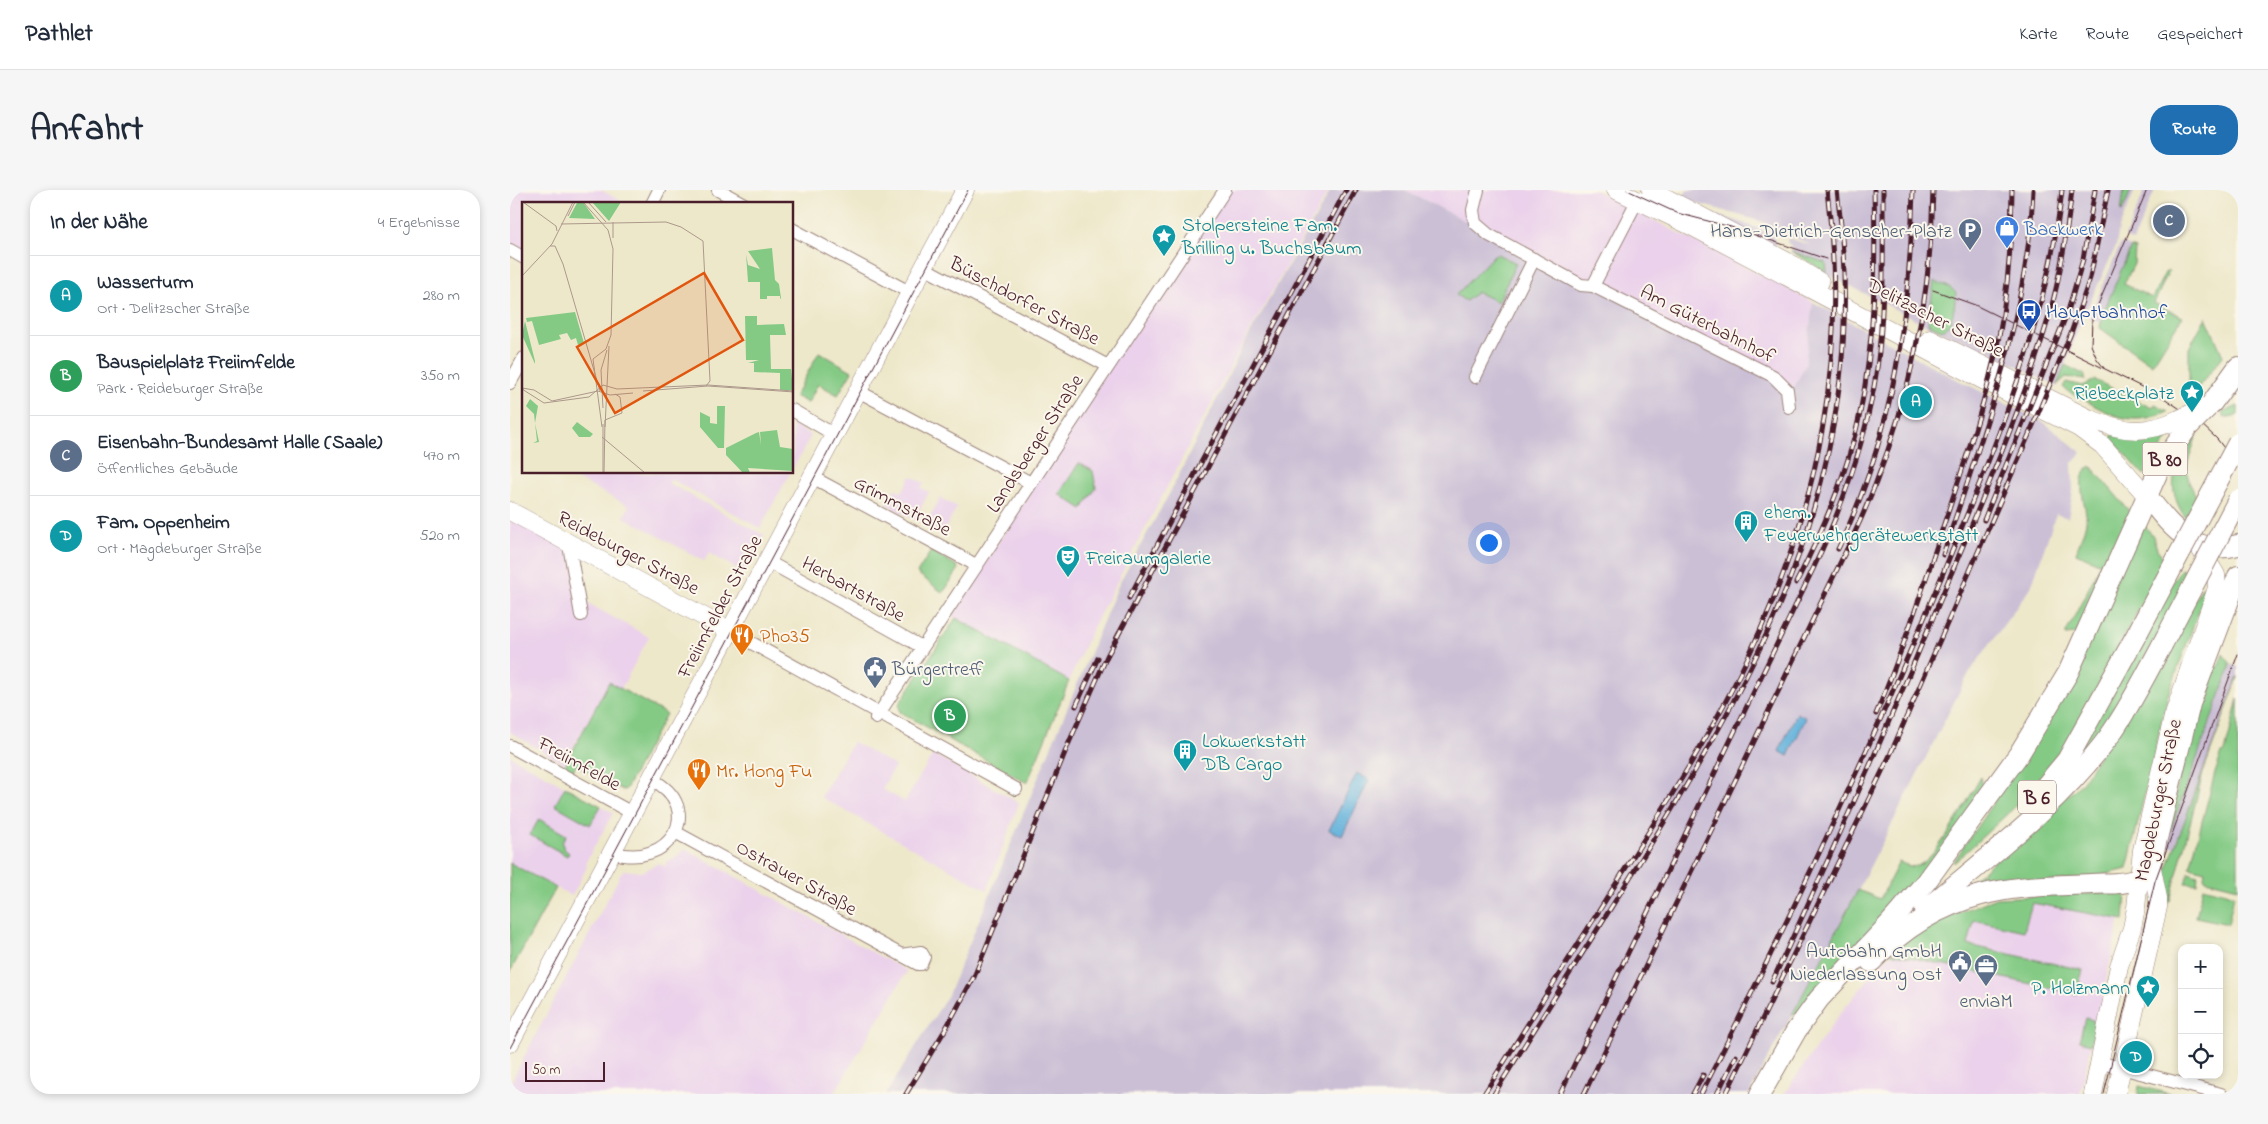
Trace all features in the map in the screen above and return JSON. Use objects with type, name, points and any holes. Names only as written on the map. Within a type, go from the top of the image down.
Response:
[{"type":"main road","points":[[2209,405],[2238,366]]},
{"type":"main road","name":"B 80","points":[[2238,392],[2209,405],[2184,423],[2146,495],[2168,523],[2196,544],[2215,548],[2238,545]]},
{"type":"main road","name":"B 6","points":[[1760,1094],[1796,1031],[1818,999],[1994,841],[2049,784],[2081,737],[2238,443]]},
{"type":"main road","points":[[1897,927],[2019,754],[2068,673],[2117,567],[2146,495]]},
{"type":"main road","points":[[1897,927],[1925,910],[2017,834],[2071,782],[2095,755],[2123,715],[2238,500]]},
{"type":"main road","name":"Magdeburger Straße","points":[[2145,871],[2190,704],[2233,595],[2238,576]]},
{"type":"main road","name":"B 6","points":[[1774,1094],[1808,1036],[1828,1008],[1880,952],[1897,927],[1924,919],[1958,903],[2005,889],[2122,882],[2145,871]]},
{"type":"street","points":[[653,202],[659,190]]},
{"type":"street","points":[[718,190],[740,202]]},
{"type":"street","name":"Freiimfelder Straße","points":[[510,1043],[966,190]]},
{"type":"street","name":"Landsberger Straße","points":[[878,716],[1225,190]]},
{"type":"street","name":"Am Güterbahnhof","points":[[1478,190],[1473,210],[1475,223],[1489,235],[1581,285],[1593,286],[1773,376],[1787,390],[1789,407]]},
{"type":"street","name":"Delitzscher Straße","points":[[1616,190],[1693,227],[1983,380],[2079,428],[2102,445],[2146,495]]},
{"type":"street","name":"Delitzscher Straße","points":[[1651,190],[1786,261],[1826,286],[2090,419],[2120,430],[2139,431],[2184,423]]},
{"type":"street","points":[[1593,286],[1637,201]]},
{"type":"street","points":[[794,230],[911,293]]},
{"type":"street","points":[[510,250],[522,257]]},
{"type":"street","points":[[1475,377],[1534,259]]},
{"type":"street","name":"Büschdorfer Straße","points":[[924,268],[1108,366]]},
{"type":"street","points":[[510,383],[522,362]]},
{"type":"street","points":[[858,390],[1031,482]]},
{"type":"street","points":[[794,411],[835,434]]},
{"type":"street","name":"Grimmstraße","points":[[812,478],[976,565]]},
{"type":"street","name":"Reideburger Straße","points":[[510,511],[569,545],[730,631],[878,716],[1016,789]]},
{"type":"street","name":"Magdeburger Straße","points":[[2116,1094],[2158,907],[2158,898],[2145,871],[2142,850],[2173,718],[2217,588],[2213,569],[2196,544]]},
{"type":"street","points":[[569,545],[581,615]]},
{"type":"street","name":"Herbartstraße","points":[[767,561],[922,647]]},
{"type":"street","name":"Freiimfelde","points":[[510,746],[561,776],[632,813]]},
{"type":"street","points":[[612,852],[633,856],[649,854],[668,842],[675,832],[678,822],[676,804],[668,790],[651,779]]},
{"type":"street","name":"Ostrauer Straße","points":[[675,832],[901,955]]},
{"type":"street","name":"Magdeburger Straße","points":[[2093,1094],[2098,1062],[2120,966],[2132,928],[2145,871]]},
{"type":"street","points":[[2098,1062],[2221,1094]]},
{"type":"shaded area","points":[[510,190],[601,190],[622,202],[522,202],[522,250],[510,243]]},
{"type":"shaded area","points":[[1226,190],[1329,190],[1242,345],[1090,633],[1069,681],[952,616],[1114,359]]},
{"type":"shaded area","points":[[1331,190],[1405,190],[1793,389],[1805,366],[1813,302],[1960,381],[2045,423],[2082,453],[2072,463],[2073,490],[2068,518],[2056,514],[2031,587],[1969,673],[1858,890],[1849,919],[1781,1034],[1749,1094],[886,1094],[948,995],[1118,586],[1173,487],[1243,346]]},
{"type":"shaded area","points":[[1405,190],[1595,190],[1813,302],[1805,366],[1793,389]]},
{"type":"shaded area","points":[[1687,190],[2135,190],[2119,228],[2116,246],[2082,319],[2057,387],[1989,351],[1928,326],[1825,273],[1826,263],[1791,251],[1792,247],[1787,242],[1788,238],[1813,246],[1763,222],[1682,199]]},
{"type":"shaded area","points":[[2145,190],[2155,190],[2133,241],[2125,237]]},
{"type":"shaded area","points":[[1696,210],[1734,220],[1771,233],[1777,246],[1735,231]]},
{"type":"shaded area","points":[[2121,243],[2131,247],[2100,322],[2089,318]]},
{"type":"shaded area","points":[[794,426],[811,435],[794,467]]},
{"type":"shaded area","points":[[568,474],[789,474],[760,528],[671,479],[668,483],[764,535],[744,573],[709,553],[704,561],[624,517],[629,506]]},
{"type":"shaded area","points":[[911,476],[924,483],[921,488],[929,492],[914,520],[886,504],[895,489],[902,492]]},
{"type":"shaded area","points":[[940,498],[957,507],[942,534],[926,525]]},
{"type":"shaded area","points":[[510,512],[570,546],[580,599],[649,637],[621,689],[609,682],[564,764],[510,732]]},
{"type":"shaded area","points":[[2232,664],[2238,667],[2238,677],[2174,848],[2165,845]]},
{"type":"shaded area","points":[[853,742],[895,766],[882,789],[905,802],[933,754],[1019,803],[987,890],[821,797]]},
{"type":"shaded area","points":[[510,756],[613,813],[586,862],[587,867],[572,896],[510,863]]},
{"type":"shaded area","points":[[685,849],[907,971],[834,1094],[510,1094],[510,1084],[623,870],[642,872],[659,863],[665,867],[667,861],[675,858]]},
{"type":"shaded area","points":[[2026,900],[2120,918],[2080,1094],[1784,1094],[1839,1015],[1885,959],[1942,925]]},
{"type":"green space","points":[[2124,190],[2131,190],[2121,212]]},
{"type":"green space","points":[[2131,247],[2135,249],[2134,264],[2124,284],[2152,298],[2166,271],[2169,271],[2154,303],[2182,317],[2152,365],[2100,328],[2103,313]]},
{"type":"green space","points":[[1791,251],[1826,263],[1827,273]]},
{"type":"green space","points":[[1497,254],[1516,263],[1498,302],[1477,292],[1466,301],[1456,295],[1494,255]]},
{"type":"green space","points":[[1934,281],[1951,288],[1956,293],[1954,310],[1949,325],[1941,330],[1928,324]]},
{"type":"green space","points":[[2206,317],[2223,356],[2193,394],[2189,386],[2189,348]]},
{"type":"green space","points":[[819,352],[852,371],[838,395],[818,384],[808,403],[795,396]]},
{"type":"green space","points":[[2065,365],[2085,375],[2085,380],[2066,377],[2057,385]]},
{"type":"green space","points":[[2095,380],[2152,408],[2155,404],[2168,411],[2145,418],[2124,418],[2104,411],[2070,393],[2063,387],[2066,382],[2083,386]]},
{"type":"green space","points":[[2238,406],[2238,415],[2224,418],[2222,413]]},
{"type":"green space","points":[[2168,432],[2170,435],[2144,475],[2111,438],[2112,435],[2133,438]]},
{"type":"green space","points":[[2196,437],[2188,461],[2187,474],[2198,499],[2185,517],[2175,495],[2174,475],[2182,456]]},
{"type":"green space","points":[[1079,463],[1093,471],[1096,488],[1082,509],[1059,494]]},
{"type":"green space","points":[[2091,466],[2130,512],[2077,634],[2065,635],[2101,564],[2076,553],[2086,522],[2082,478],[2085,471]]},
{"type":"green space","points":[[2141,521],[2153,536],[2157,549],[2165,560],[2066,746],[2037,784],[2018,804],[1954,863],[2038,736]]},
{"type":"green space","points":[[931,551],[957,566],[958,570],[943,593],[917,573]]},
{"type":"green space","points":[[2181,569],[2190,574],[2155,641],[2095,746],[2027,812]]},
{"type":"green space","points":[[2203,586],[2204,597],[2168,695],[2127,869],[2103,875],[1965,892],[1964,888],[2082,783]]},
{"type":"green space","points":[[956,618],[1069,681],[1027,783],[900,712],[899,704]]},
{"type":"green space","points":[[2223,654],[2230,663],[2230,668],[2165,845],[2184,754],[2216,667],[2218,668]]},
{"type":"green space","points":[[2238,677],[2204,769],[2170,901],[2165,901],[2162,882]]},
{"type":"green space","points":[[609,682],[666,714],[626,789],[623,790],[576,765],[571,774],[563,769]]},
{"type":"green space","points":[[2238,699],[2238,888],[2206,880],[2204,877],[2205,871],[2190,867],[2215,773],[2222,753],[2225,752]]},
{"type":"green space","points":[[1981,777],[1985,797],[1931,866],[1801,1013],[1792,1015],[1858,890],[1880,899],[1899,862],[1908,866],[1917,866],[1925,861],[1952,827]]},
{"type":"green space","points":[[565,787],[601,806],[590,825],[555,805]]},
{"type":"green space","points":[[539,819],[566,835],[562,843],[564,849],[569,853],[567,856],[530,835]]},
{"type":"green space","points":[[510,863],[556,888],[510,972]]},
{"type":"green space","points":[[2189,872],[2198,875],[2197,884],[2185,883]]},
{"type":"green space","points":[[2203,887],[2234,895],[2228,924],[2196,917]]},
{"type":"green space","points":[[2126,892],[2124,920],[2032,903],[2024,931],[1974,920],[1968,945],[2083,970],[2076,994],[1891,953],[1907,940],[1942,919],[1996,898]]},
{"type":"green space","points":[[2085,1018],[2093,1020],[2095,1027],[2091,1044],[2079,1041]]},
{"type":"green space","points":[[2139,1086],[2170,1094],[2138,1094]]},
{"type":"water","points":[[1797,713],[1806,718],[1788,756],[1779,751]]},
{"type":"water","points":[[1357,773],[1369,780],[1342,836],[1329,830]]},
{"type":"tram line","points":[[510,1048],[968,190]]},
{"type":"tram line","points":[[1627,190],[1677,213],[1731,227],[1826,259]]},
{"type":"tram line","points":[[2104,368],[2097,359],[2091,345],[2092,319],[2147,190]]},
{"type":"tram line","points":[[1933,290],[1975,305],[2164,398],[2198,421],[2217,439],[2238,466]]},
{"type":"tram line","points":[[2104,1094],[2155,881],[2238,654]]},
{"type":"railway","points":[[1129,598],[1346,190]]},
{"type":"railway","points":[[906,1094],[945,1030],[974,977],[1068,745],[1107,656],[1356,190]]},
{"type":"railway","points":[[1484,1094],[1689,766],[1735,683],[1774,599],[1794,542],[1810,485],[1822,428],[1830,370],[1834,311],[1833,251],[1827,190]]},
{"type":"railway","points":[[1494,1094],[1680,797],[1726,716],[1766,635],[1799,553],[1824,469],[1840,381],[1844,289],[1837,190]]},
{"type":"railway","points":[[1796,583],[1816,542],[1842,479],[1860,413],[1872,330],[1875,246],[1874,190]]},
{"type":"railway","points":[[1560,1094],[1814,567],[1835,519],[1853,470],[1873,394],[1880,346],[1883,190]]},
{"type":"railway","points":[[1838,549],[1857,506],[1872,463],[1885,419],[1895,374],[1908,283],[1913,190]]},
{"type":"railway","points":[[1584,1094],[1873,491],[1901,408],[1921,322],[1927,279],[1933,190]]},
{"type":"railway","points":[[1876,714],[1926,579],[1968,452],[1992,370],[2007,283],[2012,190]]},
{"type":"railway","points":[[1943,555],[1987,421],[2013,330],[2029,237],[2033,190]]},
{"type":"railway","points":[[1701,1094],[1797,901],[1857,771],[1887,705],[1981,480],[2016,385],[2031,337],[2055,240],[2062,190]]},
{"type":"railway","points":[[1772,982],[1885,731],[2003,449],[2039,350],[2053,301],[2063,253],[2072,190]]},
{"type":"railway","points":[[1984,520],[2068,311],[2083,259],[2095,190]]},
{"type":"railway","points":[[1726,1094],[1890,755],[2034,423],[2071,333],[2090,278],[2108,190]]},
{"type":"railway","points":[[1076,706],[1098,658]]},
{"type":"railway","points":[[1717,1094],[1736,1056]]},
{"type":"railway","points":[[1693,1094],[1703,1075]]},
{"type":"place","name":"Eisenbahn-Bundesamt Halle (Saale)","points":[[2169,221]]},
{"type":"place","name":"Backwerk","points":[[2007,249]]},
{"type":"place","name":"Hans-Dietrich-Genscher-Platz","points":[[1970,251]]},
{"type":"place","name":"Stolpersteine Fam. Brilling u. Buchsbaum","points":[[1164,257]]},
{"type":"place","name":"Hauptbahnhof","points":[[2029,332]]},
{"type":"place","name":"Wasserturm","points":[[1916,402]]},
{"type":"place","name":"Riebeckplatz","points":[[2192,413]]},
{"type":"place","name":"ehem. Feuerwehrgerätewerkstatt","points":[[1746,543]]},
{"type":"place","name":"Freiraumgalerie","points":[[1068,578]]},
{"type":"place","name":"Pho35","points":[[742,656]]},
{"type":"place","name":"Bürgertreff","points":[[875,689]]},
{"type":"place","name":"Bauspielplatz Freiimfelde","points":[[950,716]]},
{"type":"place","name":"Lokwerkstatt DB Cargo","points":[[1185,772]]},
{"type":"place","name":"Mr. Hong Fu","points":[[699,791]]},
{"type":"place","name":"Autobahn GmbH Niederlassung Ost","points":[[1960,983]]},
{"type":"place","name":"enviaM","points":[[1986,987]]},
{"type":"place","name":"P. Holzmann","points":[[2148,1008]]},
{"type":"place","name":"Fam. Oppenheim","points":[[2136,1057]]}]
